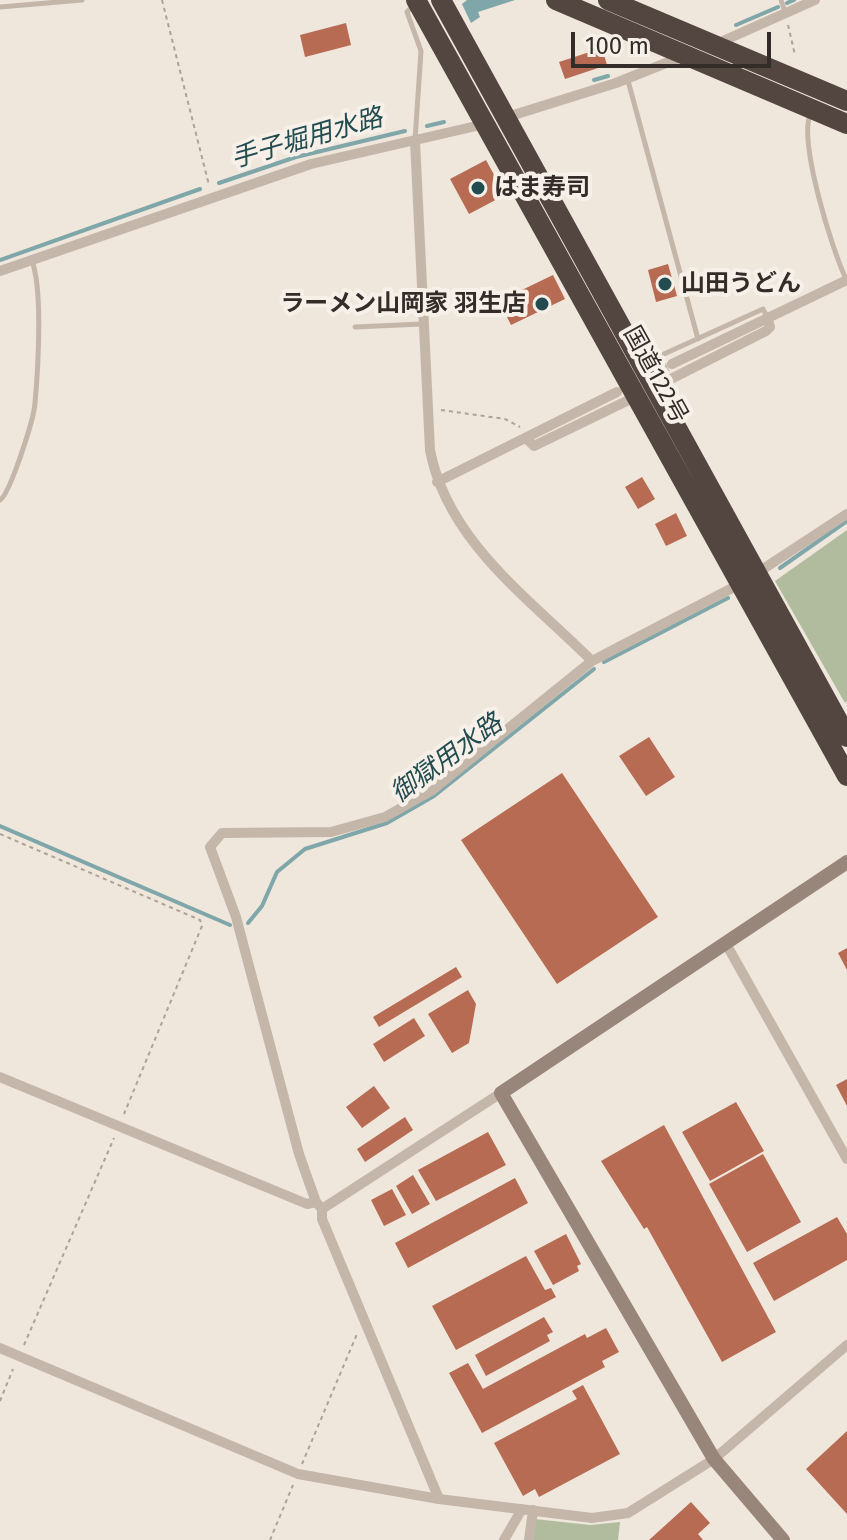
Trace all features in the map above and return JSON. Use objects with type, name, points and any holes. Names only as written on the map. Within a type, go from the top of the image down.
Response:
[{"type":"highway","points":[[556,0],[847,124]]},
{"type":"highway","points":[[608,0],[847,101]]},
{"type":"highway","name":"国道122号","points":[[417,2],[636,392],[847,737]]},
{"type":"highway","name":"国道122号","points":[[443,2],[506,117],[636,392]]},
{"type":"highway","name":"国道122号","points":[[749,579],[847,776]]},
{"type":"street","points":[[0,271],[311,164],[484,124],[627,77],[714,45],[815,0]]},
{"type":"street","points":[[415,141],[427,408],[437,482],[470,539],[592,661]]},
{"type":"street","points":[[672,364],[847,279]]},
{"type":"street","points":[[437,482],[526,438],[636,392],[766,331],[770,327],[767,317]]},
{"type":"street","points":[[526,438],[534,446],[636,392]]},
{"type":"street","points":[[439,1499],[322,1219],[299,1154],[236,917],[210,847],[222,833],[331,832],[385,817],[431,791],[592,661],[749,579],[847,514]]},
{"type":"street","points":[[0,1077],[307,1204],[319,1205],[501,1093],[847,862]]},
{"type":"street","points":[[725,942],[847,1159]]},
{"type":"street","points":[[501,1093],[714,1459],[783,1540]]},
{"type":"street","points":[[0,1348],[298,1474],[439,1499],[592,1518],[628,1513],[714,1459],[847,1345]]},
{"type":"street","points":[[504,1540],[528,1510]]},
{"type":"street","points":[[528,1510],[529,1540]]},
{"type":"lane","points":[[0,7],[82,0]]},
{"type":"lane","points":[[781,0],[785,13]]},
{"type":"lane","points":[[415,141],[421,51],[407,12],[417,2]]},
{"type":"lane","points":[[627,77],[698,339]]},
{"type":"lane","points":[[812,110],[807,129],[819,199],[847,279]]},
{"type":"lane","points":[[0,500],[6,496],[35,406],[37,287],[32,261]]},
{"type":"lane","points":[[664,354],[763,309],[767,317]]},
{"type":"lane","points":[[355,327],[424,324]]},
{"type":"path","points":[[162,0],[212,196]]},
{"type":"path","points":[[785,13],[795,55]]},
{"type":"path","points":[[427,408],[505,419],[521,427]]},
{"type":"path","points":[[0,834],[200,920],[202,926],[0,1401]]},
{"type":"path","points":[[270,1540],[363,1318]]},
{"type":"green space","points":[[847,530],[847,701],[845,703],[775,581]]},
{"type":"green space","points":[[535,1519],[590,1525],[620,1522],[618,1540],[533,1540]]},
{"type":"water","points":[[467,0],[515,0],[478,12],[480,17],[471,23],[462,4]]},
{"type":"building","points":[[346,23],[351,45],[305,57],[300,35]]},
{"type":"building","points":[[602,48],[607,65],[565,79],[559,62]]},
{"type":"building","points":[[486,160],[505,195],[469,214],[450,179]]},
{"type":"building","points":[[668,264],[677,296],[656,302],[648,270]]},
{"type":"building","points":[[553,275],[565,299],[511,325],[499,301]]},
{"type":"building","points":[[642,477],[655,499],[638,509],[625,487]]},
{"type":"building","points":[[676,513],[687,536],[666,546],[655,524]]},
{"type":"building","points":[[649,737],[675,777],[646,796],[619,756]]},
{"type":"building","points":[[562,773],[658,917],[557,984],[461,840]]},
{"type":"building","points":[[847,948],[847,970],[838,953]]},
{"type":"building","points":[[456,967],[462,977],[379,1027],[373,1017]]},
{"type":"building","points":[[468,990],[476,1004],[469,1043],[452,1053],[428,1014]]},
{"type":"building","points":[[414,1018],[425,1036],[384,1062],[373,1044]]},
{"type":"building","points":[[847,1079],[847,1106],[836,1085]]},
{"type":"building","points":[[374,1086],[390,1108],[362,1128],[346,1107]]},
{"type":"building","points":[[736,1102],[764,1151],[710,1181],[682,1132]]},
{"type":"building","points":[[405,1117],[413,1130],[365,1162],[357,1149]]},
{"type":"building","points":[[664,1125],[776,1332],[722,1362],[647,1227],[644,1229],[601,1161]]},
{"type":"building","points":[[488,1132],[506,1165],[436,1201],[418,1170]]},
{"type":"building","points":[[763,1154],[801,1222],[747,1252],[709,1184]]},
{"type":"building","points":[[413,1175],[430,1204],[412,1214],[396,1186]]},
{"type":"building","points":[[515,1178],[528,1203],[408,1268],[395,1243]]},
{"type":"building","points":[[392,1189],[406,1215],[384,1226],[371,1200]]},
{"type":"building","points":[[837,1217],[847,1234],[847,1260],[774,1301],[753,1263]]},
{"type":"building","points":[[566,1234],[581,1264],[577,1266],[579,1271],[553,1285],[534,1251]]},
{"type":"building","points":[[526,1256],[545,1290],[551,1288],[556,1297],[456,1350],[432,1306]]},
{"type":"building","points":[[544,1317],[553,1332],[547,1335],[550,1341],[486,1376],[475,1355]]},
{"type":"building","points":[[606,1328],[619,1352],[602,1361],[605,1367],[482,1433],[449,1373],[468,1363],[483,1389],[585,1334],[587,1338]]},
{"type":"building","points":[[583,1385],[620,1454],[539,1497],[535,1489],[523,1496],[494,1443],[577,1399],[572,1391]]},
{"type":"building","points":[[847,1431],[847,1514],[806,1469]]},
{"type":"building","points":[[691,1502],[710,1523],[698,1534],[703,1540],[649,1540]]},
{"type":"waterway","name":"手子堀用水路","points":[[787,3],[794,0]]},
{"type":"waterway","name":"手子堀用水路","points":[[736,25],[778,7]]},
{"type":"waterway","name":"手子堀用水路","points":[[594,80],[608,76]]},
{"type":"waterway","name":"手子堀用水路","points":[[427,126],[444,122]]},
{"type":"waterway","name":"手子堀用水路","points":[[219,183],[296,157],[405,131]]},
{"type":"waterway","name":"手子堀用水路","points":[[0,260],[200,189]]},
{"type":"waterway","name":"御獄用水路","points":[[780,568],[847,521]]},
{"type":"waterway","name":"御獄用水路","points":[[604,662],[728,598]]},
{"type":"waterway","name":"御獄用水路","points":[[248,923],[262,906],[277,872],[305,849],[387,823],[434,796],[594,669]]},
{"type":"waterway","name":"御獄用水路","points":[[0,826],[230,925]]},
{"type":"tunnel","points":[[645,377],[672,364]]},
{"type":"place","name":"はま寿司","points":[[478,188]]},
{"type":"place","name":"山田うどん","points":[[665,284]]},
{"type":"place","name":"ラーメン山岡家 羽生店","points":[[542,304]]}]
